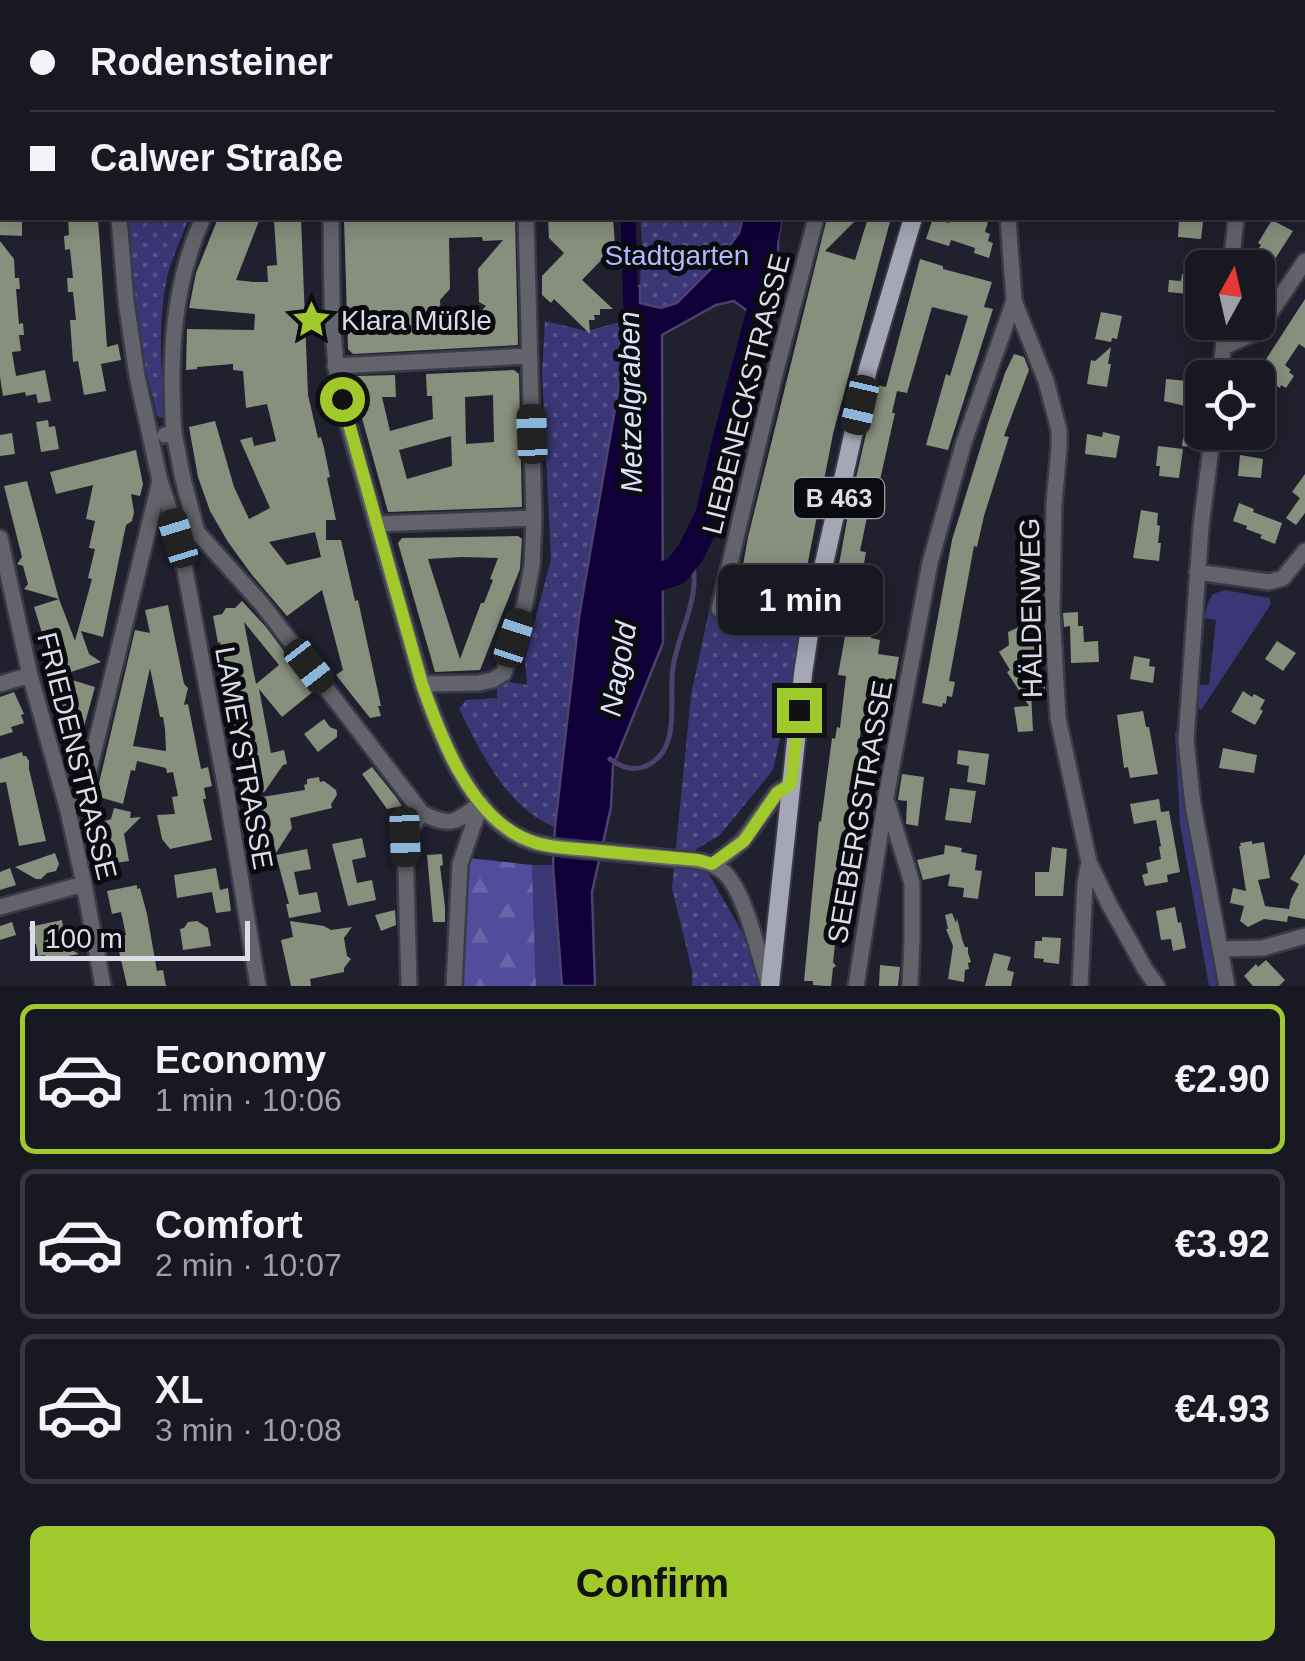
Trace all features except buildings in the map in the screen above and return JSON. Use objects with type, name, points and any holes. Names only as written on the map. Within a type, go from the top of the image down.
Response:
[{"type":"main road","name":"B 463","points":[[769,986],[811,621],[868,369],[913,220]]},
{"type":"street","name":"LAMEYSTRASSE","points":[[119,220],[137,376],[160,481],[178,538],[227,795],[258,986]]},
{"type":"street","points":[[202,220],[186,266],[174,326],[172,392],[174,434],[197,532],[260,603],[422,813],[439,822],[456,822],[481,803]]},
{"type":"street","points":[[331,220],[335,366],[342,399],[422,684],[460,774],[507,829],[532,842],[705,862],[722,870],[738,893],[769,986]]},
{"type":"street","points":[[422,684],[479,682],[504,673],[525,603],[534,518],[526,220]]},
{"type":"street","name":"LIEBENECKSTRASSE","points":[[811,621],[719,609],[815,220]]},
{"type":"street","name":"HÄLDENWEG","points":[[1008,220],[1014,301],[1046,382],[1059,430],[1052,610],[1058,718],[1090,862],[1156,986]]},
{"type":"street","points":[[1233,250],[1236,220]]},
{"type":"street","points":[[1224,347],[1257,332],[1305,261]]},
{"type":"street","name":"SEEBERGSTRASSE","points":[[856,986],[886,796],[930,563],[964,442],[1014,301]]},
{"type":"street","points":[[1222,360],[1225,340]]},
{"type":"street","points":[[335,366],[529,356]]},
{"type":"street","points":[[151,437],[174,434]]},
{"type":"street","points":[[1211,450],[1197,572],[1186,741],[1195,821],[1228,986]]},
{"type":"street","points":[[68,811],[81,796],[88,776],[160,481]]},
{"type":"street","points":[[376,524],[534,518]]},
{"type":"street","points":[[178,538],[197,532]]},
{"type":"street","name":"FRIEDENSTRASSE","points":[[0,538],[30,675],[68,811],[103,986]]},
{"type":"street","points":[[1197,572],[1268,582],[1283,578],[1305,551]]},
{"type":"street","points":[[0,684],[30,675]]},
{"type":"street","points":[[705,862],[744,841],[777,793],[791,784]]},
{"type":"street","points":[[886,796],[912,884],[910,986]]},
{"type":"street","points":[[454,986],[460,864],[481,803]]},
{"type":"street","points":[[409,986],[405,837],[422,813]]},
{"type":"street","points":[[1080,986],[1085,883],[1090,862]]},
{"type":"street","points":[[0,907],[84,884]]},
{"type":"street","points":[[1221,949],[1262,948],[1305,936]]},
{"type":"green space","points":[[125,220],[188,220],[164,294],[161,345],[165,417],[157,415],[127,267]]},
{"type":"green space","name":"Stadtgarten","points":[[640,220],[742,220],[739,233],[717,263],[677,303],[661,308],[639,303]]},
{"type":"green space","points":[[545,321],[586,331],[624,321],[620,380],[579,617],[555,827],[509,793],[459,709],[466,700],[497,698],[497,684],[527,685],[525,659],[551,559],[542,372]]},
{"type":"green space","points":[[1225,590],[1269,598],[1271,604],[1201,710],[1196,707],[1197,685],[1209,685],[1216,620],[1204,618],[1213,594]]},
{"type":"green space","points":[[709,611],[804,633],[773,770],[720,835],[695,850],[743,934],[762,986],[692,986],[672,888],[691,695]]},
{"type":"green space","points":[[1175,732],[1184,807],[1219,986],[1209,986],[1180,824]]},
{"type":"green space","points":[[469,858],[532,865],[536,986],[462,986]]},
{"type":"green space","points":[[532,865],[553,865],[562,986],[536,986]]},
{"type":"water","points":[[742,220],[782,220],[778,272],[768,316],[749,312],[734,301],[716,305],[662,335],[663,643],[613,766],[611,807],[592,892],[595,986],[562,986],[553,865],[555,827],[579,617],[620,380],[627,287],[640,286],[640,303],[661,308],[677,303],[717,263],[739,233]]},
{"type":"waterway","name":"Metzelgraben","points":[[628,220],[631,307]]},
{"type":"waterway","name":"Nagold","points":[[632,590],[633,586],[676,571],[690,554],[709,516],[766,291],[762,247],[768,220]]},
{"type":"waterway","points":[[610,759],[636,769],[658,758],[665,748],[671,722],[673,667],[694,583],[690,554]]},
{"type":"place","name":"Klara Müßle","points":[[311,320]]},
{"type":"route","points":[[342,399],[432,714],[460,774],[507,829],[532,842],[567,848],[712,864],[744,841],[777,793],[791,784],[799,710]]}]
